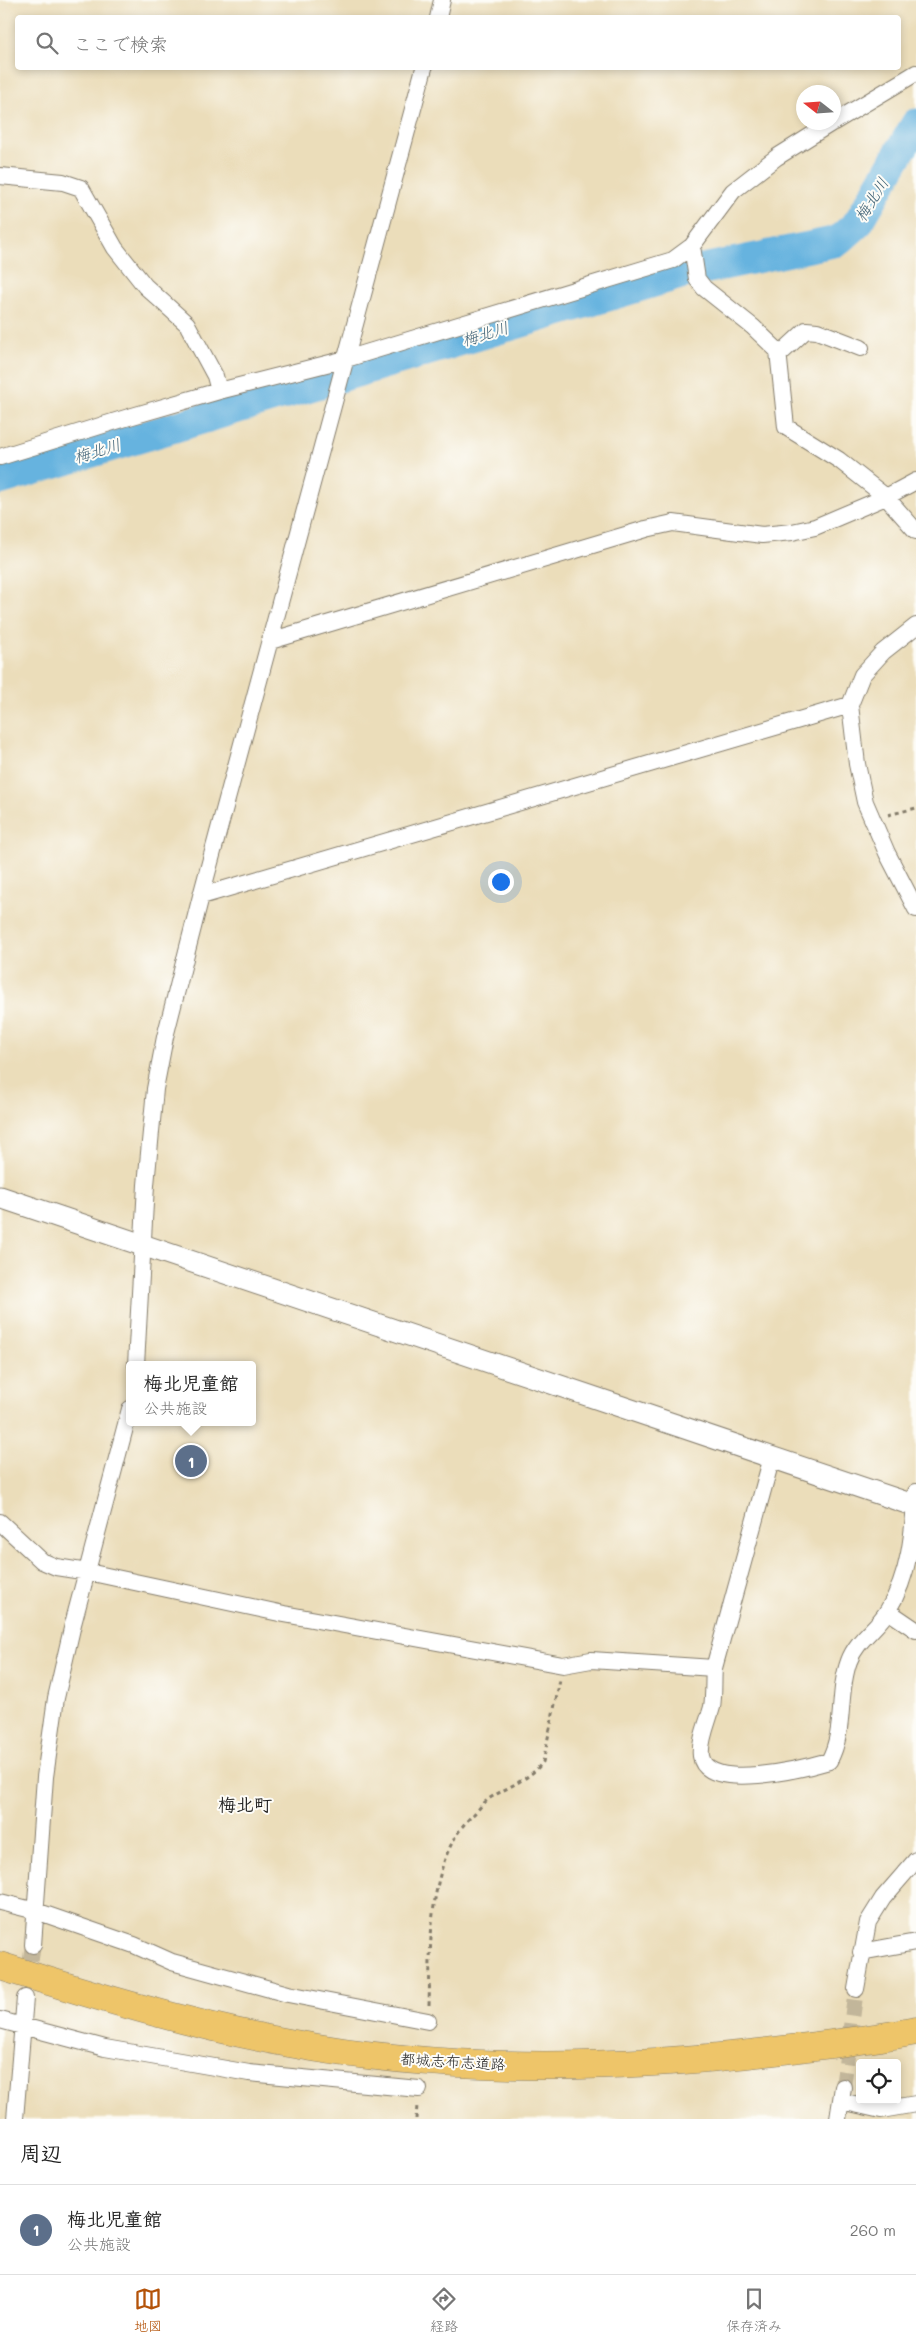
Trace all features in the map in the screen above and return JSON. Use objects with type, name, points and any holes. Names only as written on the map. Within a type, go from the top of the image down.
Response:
[{"type":"highway","name":"都城志布志道路","points":[[0,1951],[100,1981],[199,2007],[293,2026],[366,2038],[459,2047],[627,2049],[810,2030],[916,2013]]},
{"type":"highway","name":"都城志布志道路","points":[[0,1966],[95,1996],[180,2019],[289,2043],[374,2056],[456,2064],[543,2066],[649,2063],[745,2055],[916,2031]]},
{"type":"street","points":[[439,15],[442,0]]},
{"type":"street","points":[[136,1361],[146,1185],[154,1089],[172,1007],[423,70]]},
{"type":"street","points":[[841,117],[916,73]]},
{"type":"street","points":[[0,458],[219,391],[346,358],[672,260],[692,251],[733,191],[777,158],[821,130]]},
{"type":"street","points":[[0,176],[62,182],[81,188],[115,248],[145,286],[187,324],[215,376],[219,391]]},
{"type":"street","points":[[692,251],[697,279],[704,288],[753,327],[778,352],[786,427],[839,460],[886,497],[916,531]]},
{"type":"street","points":[[779,355],[806,330],[817,331],[861,348]]},
{"type":"street","points":[[270,641],[646,529],[673,523],[762,535],[792,532],[815,527],[886,497],[916,481]]},
{"type":"street","points":[[916,626],[883,652],[862,675],[850,704],[857,764],[865,802],[887,853],[916,909]]},
{"type":"street","points":[[201,896],[850,704]]},
{"type":"street","points":[[0,1197],[772,1457],[916,1501],[906,1570],[888,1611],[857,1643],[849,1659],[843,1679],[839,1735],[836,1748],[829,1761],[806,1767],[750,1776],[728,1775],[708,1770],[702,1762],[700,1753],[712,1705],[714,1668],[772,1457]]},
{"type":"street","points":[[33,1946],[45,1777],[56,1698],[126,1424]]},
{"type":"street","points":[[0,1522],[42,1561],[56,1567],[88,1572],[284,1614],[563,1665],[591,1660],[714,1668]]},
{"type":"street","points":[[888,1611],[916,1630]]},
{"type":"street","points":[[856,1989],[861,1952],[868,1922],[883,1898],[916,1860]]},
{"type":"street","points":[[0,1902],[36,1911],[134,1945],[172,1962],[288,1994],[428,2021]]},
{"type":"street","points":[[861,1952],[916,1942]]},
{"type":"street","points":[[15,2119],[25,1998]]},
{"type":"street","points":[[0,2020],[105,2048],[249,2072],[419,2089]]},
{"type":"street","points":[[838,2119],[842,2094],[881,2110],[916,2104]]},
{"type":"path","points":[[873,819],[916,808]]},
{"type":"path","points":[[428,2021],[432,1912],[439,1876],[451,1845],[469,1818],[490,1798],[535,1773],[543,1762],[563,1665]]},
{"type":"waterway","name":"梅北川","points":[[0,480],[684,273],[838,241],[858,223],[916,124]]},
{"type":"tunnel","points":[[27,1984],[33,1945]]},
{"type":"tunnel","points":[[843,2087],[856,1989]]},
{"type":"place","name":"梅北児童館","points":[[191,1461]]},
{"type":"district","name":"梅北町","points":[[245,1804]]}]
